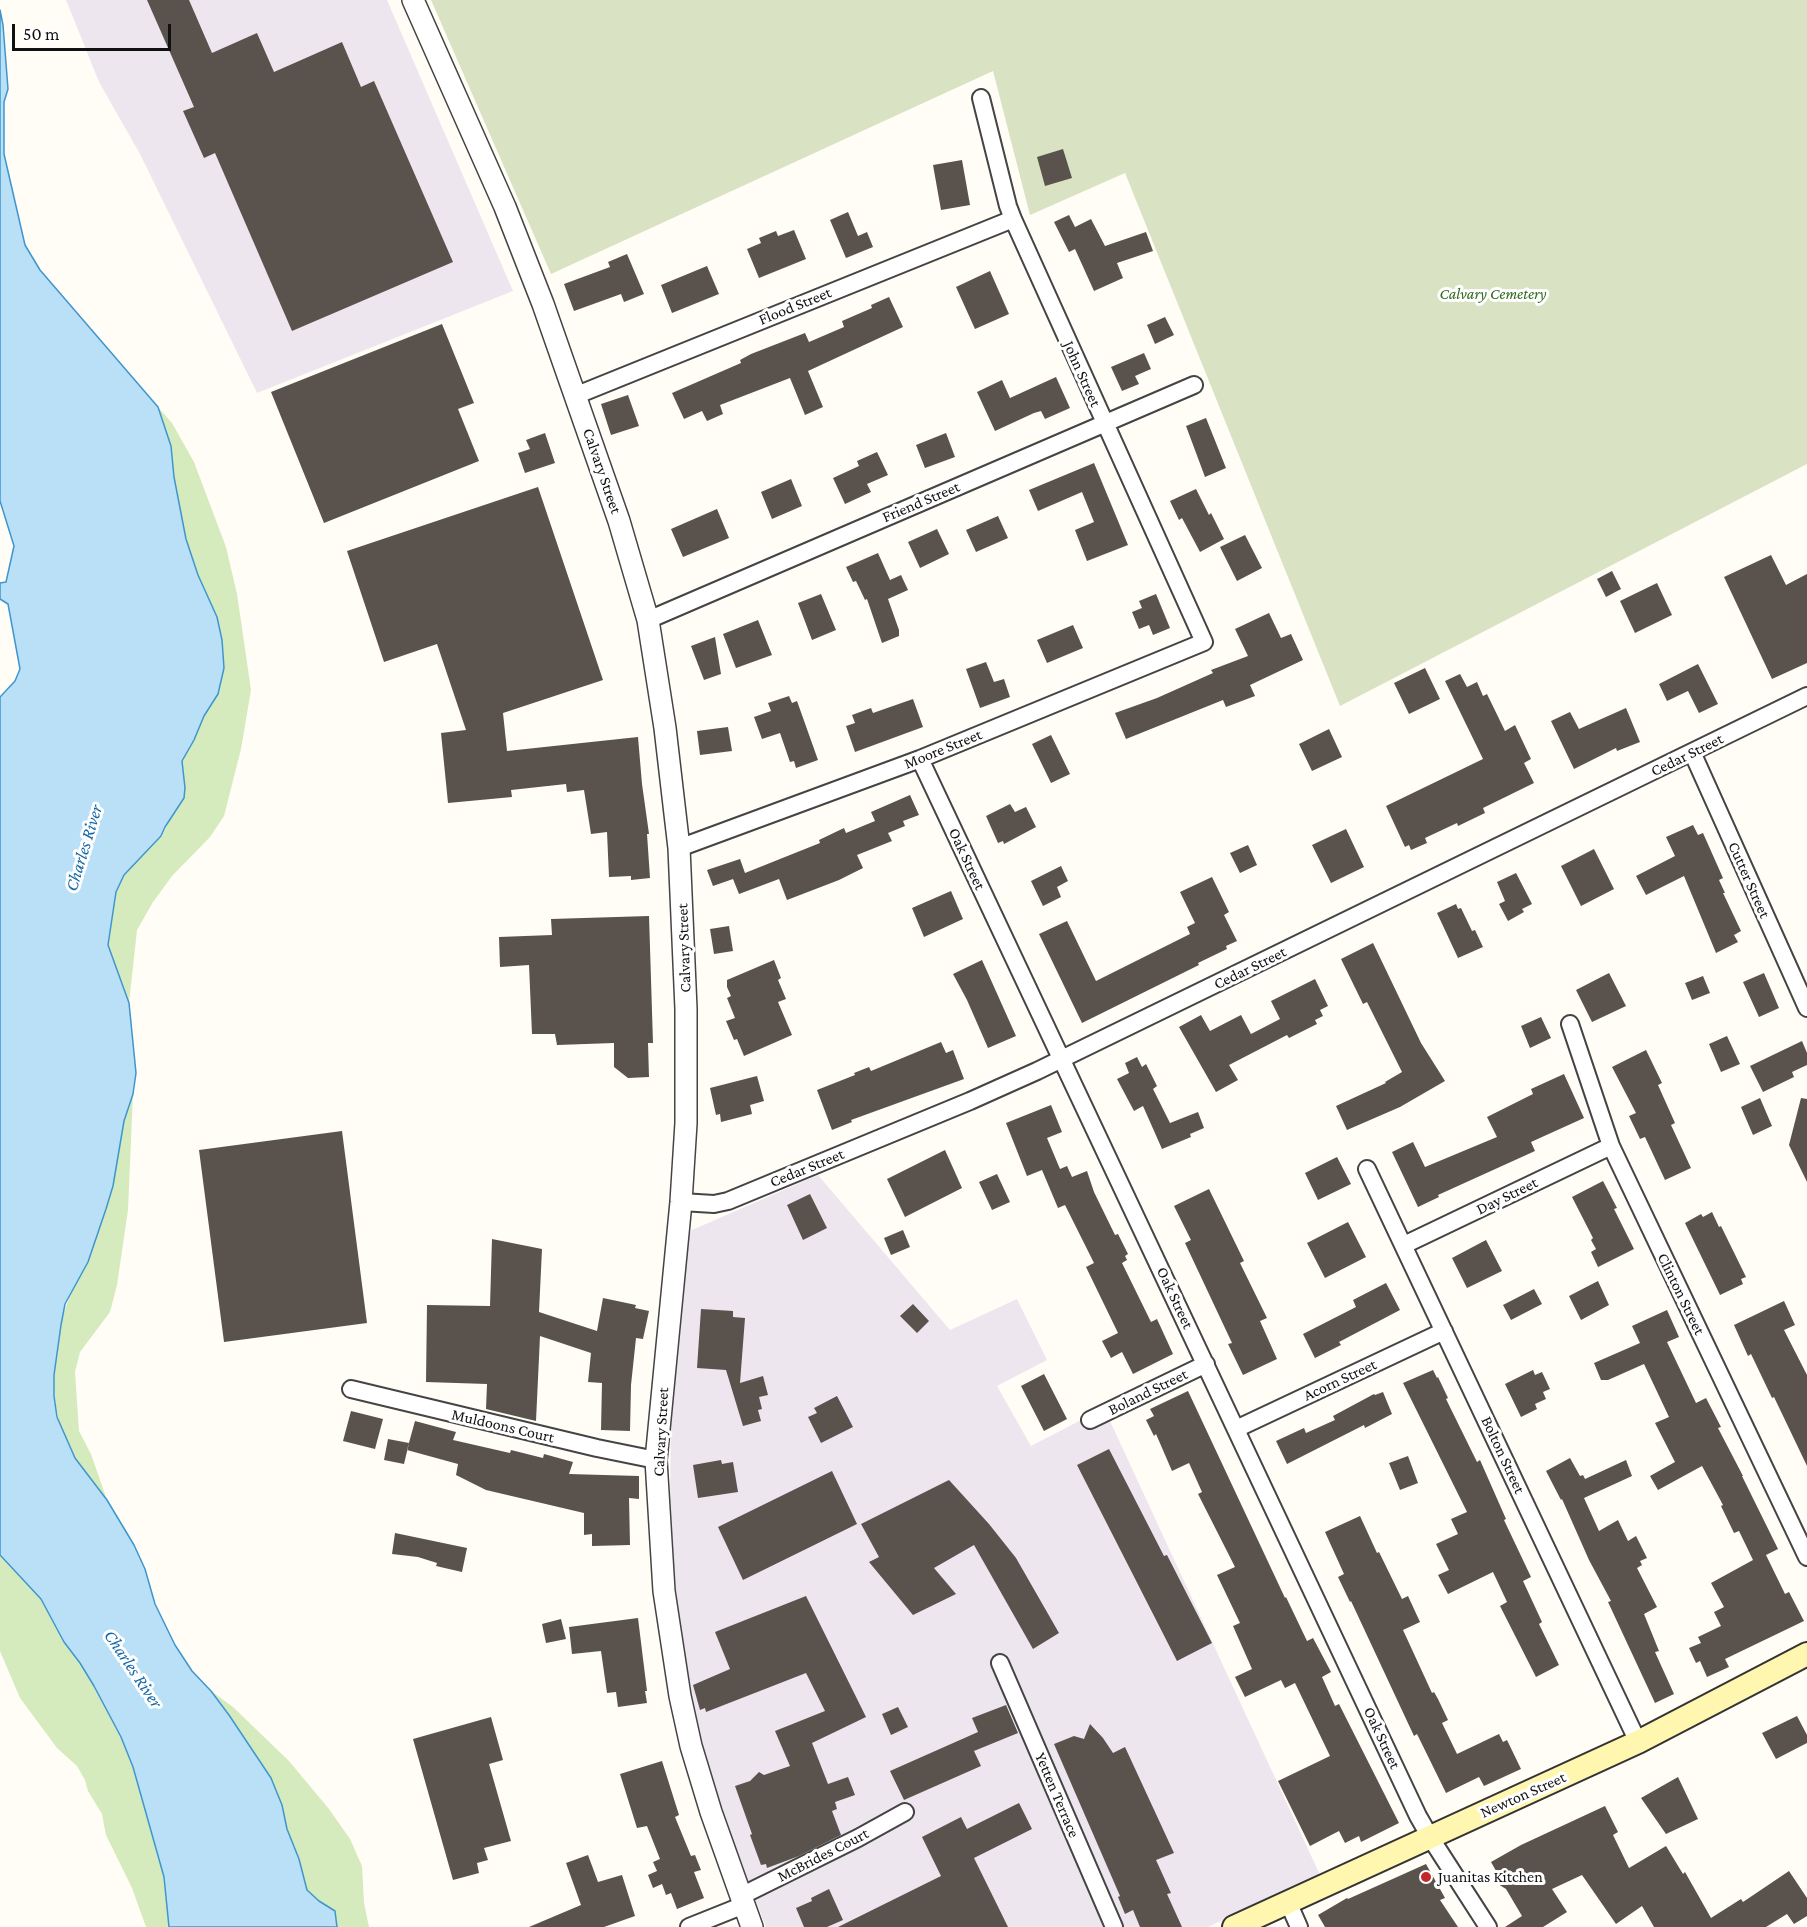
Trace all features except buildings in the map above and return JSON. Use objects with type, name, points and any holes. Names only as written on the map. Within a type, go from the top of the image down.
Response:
[{"type":"main road","name":"Newton Street","points":[[1234,1927],[1638,1743],[1807,1654]]},
{"type":"street","name":"Calvary Street","points":[[413,0],[520,245],[577,395],[625,540],[648,620],[679,848],[686,1009],[686,1123],[681,1202],[656,1460],[664,1590],[684,1714],[704,1789],[752,1927]]},
{"type":"street","name":"John Street","points":[[981,98],[1013,219],[1204,642]]},
{"type":"street","name":"Flood Street","points":[[577,395],[1013,219]]},
{"type":"street","name":"Friend Street","points":[[648,620],[1194,385]]},
{"type":"street","name":"Moore Street","points":[[679,848],[920,759],[1204,642]]},
{"type":"street","name":"Cedar Street","points":[[681,1202],[697,1205],[728,1201],[970,1101],[1062,1059],[1807,696]]},
{"type":"street","name":"Cutter Street","points":[[1692,752],[1807,1008]]},
{"type":"street","name":"Oak Street","points":[[920,759],[1430,1837],[1488,1927]]},
{"type":"street","name":"Clinton Street","points":[[1570,1024],[1611,1146],[1807,1557]]},
{"type":"street","name":"Day Street","points":[[1404,1245],[1611,1146]]},
{"type":"street","name":"Bolton Street","points":[[1367,1169],[1638,1743]]},
{"type":"street","name":"Acorn Street","points":[[1236,1430],[1444,1331]]},
{"type":"street","name":"Boland Street","points":[[1090,1420],[1206,1364]]},
{"type":"street","name":"Muldoons Court","points":[[351,1389],[656,1460]]},
{"type":"street","name":"Yetten Terrace","points":[[1000,1663],[1114,1927]]},
{"type":"street","name":"McBrides Court","points":[[689,1927],[905,1812]]},
{"type":"street","points":[[1288,1902],[1299,1927]]},
{"type":"shaded area","points":[[66,0],[387,0],[513,291],[257,393],[140,154],[99,82]]},
{"type":"shaded area","points":[[818,1175],[950,1330],[1017,1299],[1047,1360],[997,1386],[1031,1446],[1104,1408],[1320,1875],[1208,1927],[766,1927],[730,1835],[705,1754],[690,1689],[678,1619],[670,1513],[671,1412],[688,1236],[692,1230]]},
{"type":"green space","name":"Calvary Cemetery","points":[[431,0],[1807,0],[1807,464],[1340,706],[1125,173],[1030,215],[993,71],[551,274]]},
{"type":"green space","points":[[158,407],[172,423],[194,462],[226,547],[237,594],[251,690],[241,749],[224,816],[210,837],[172,876],[153,902],[137,930],[129,1003],[108,945],[116,892],[124,875],[162,836],[185,788],[182,761],[204,716],[218,694],[224,668],[222,640],[217,617],[198,575],[186,539],[174,477],[171,446]]},
{"type":"green space","points":[[133,1094],[128,1210],[117,1285],[110,1312],[80,1352],[75,1372],[79,1431],[91,1454],[107,1500],[71,1451],[58,1419],[54,1381],[55,1358],[62,1320],[76,1284]]},
{"type":"green space","points":[[0,1555],[41,1599],[64,1642],[94,1686],[121,1737],[133,1767],[164,1877],[169,1927],[146,1927],[132,1888],[106,1835],[102,1814],[88,1791],[85,1780],[77,1766],[57,1748],[20,1698],[0,1651]]},
{"type":"green space","points":[[211,1691],[233,1707],[289,1761],[329,1809],[350,1839],[362,1866],[364,1903],[369,1927],[337,1927],[335,1911],[307,1890],[299,1859],[287,1829],[282,1805],[250,1746]]},
{"type":"water","name":"Charles River","points":[[0,10],[8,89],[4,102],[4,154],[25,245],[40,270],[158,407],[171,446],[174,477],[186,539],[198,575],[217,617],[222,640],[224,668],[218,694],[204,716],[182,761],[184,798],[161,836],[124,875],[116,892],[108,945],[129,1003],[136,1073],[133,1094],[124,1121],[113,1186],[106,1209],[88,1262],[65,1304],[54,1375],[57,1417],[75,1458],[107,1500],[134,1545],[145,1569],[155,1604],[175,1645],[192,1671],[229,1715],[271,1778],[282,1805],[287,1829],[299,1859],[307,1890],[335,1911],[337,1927],[169,1927],[164,1877],[133,1767],[121,1737],[94,1686],[64,1642],[41,1599],[0,1555],[0,697],[15,681],[20,669],[8,604],[0,599],[0,583],[6,582],[14,546],[0,501]]},
{"type":"place","name":"Juanitas Kitchen","points":[[1426,1877]]}]
